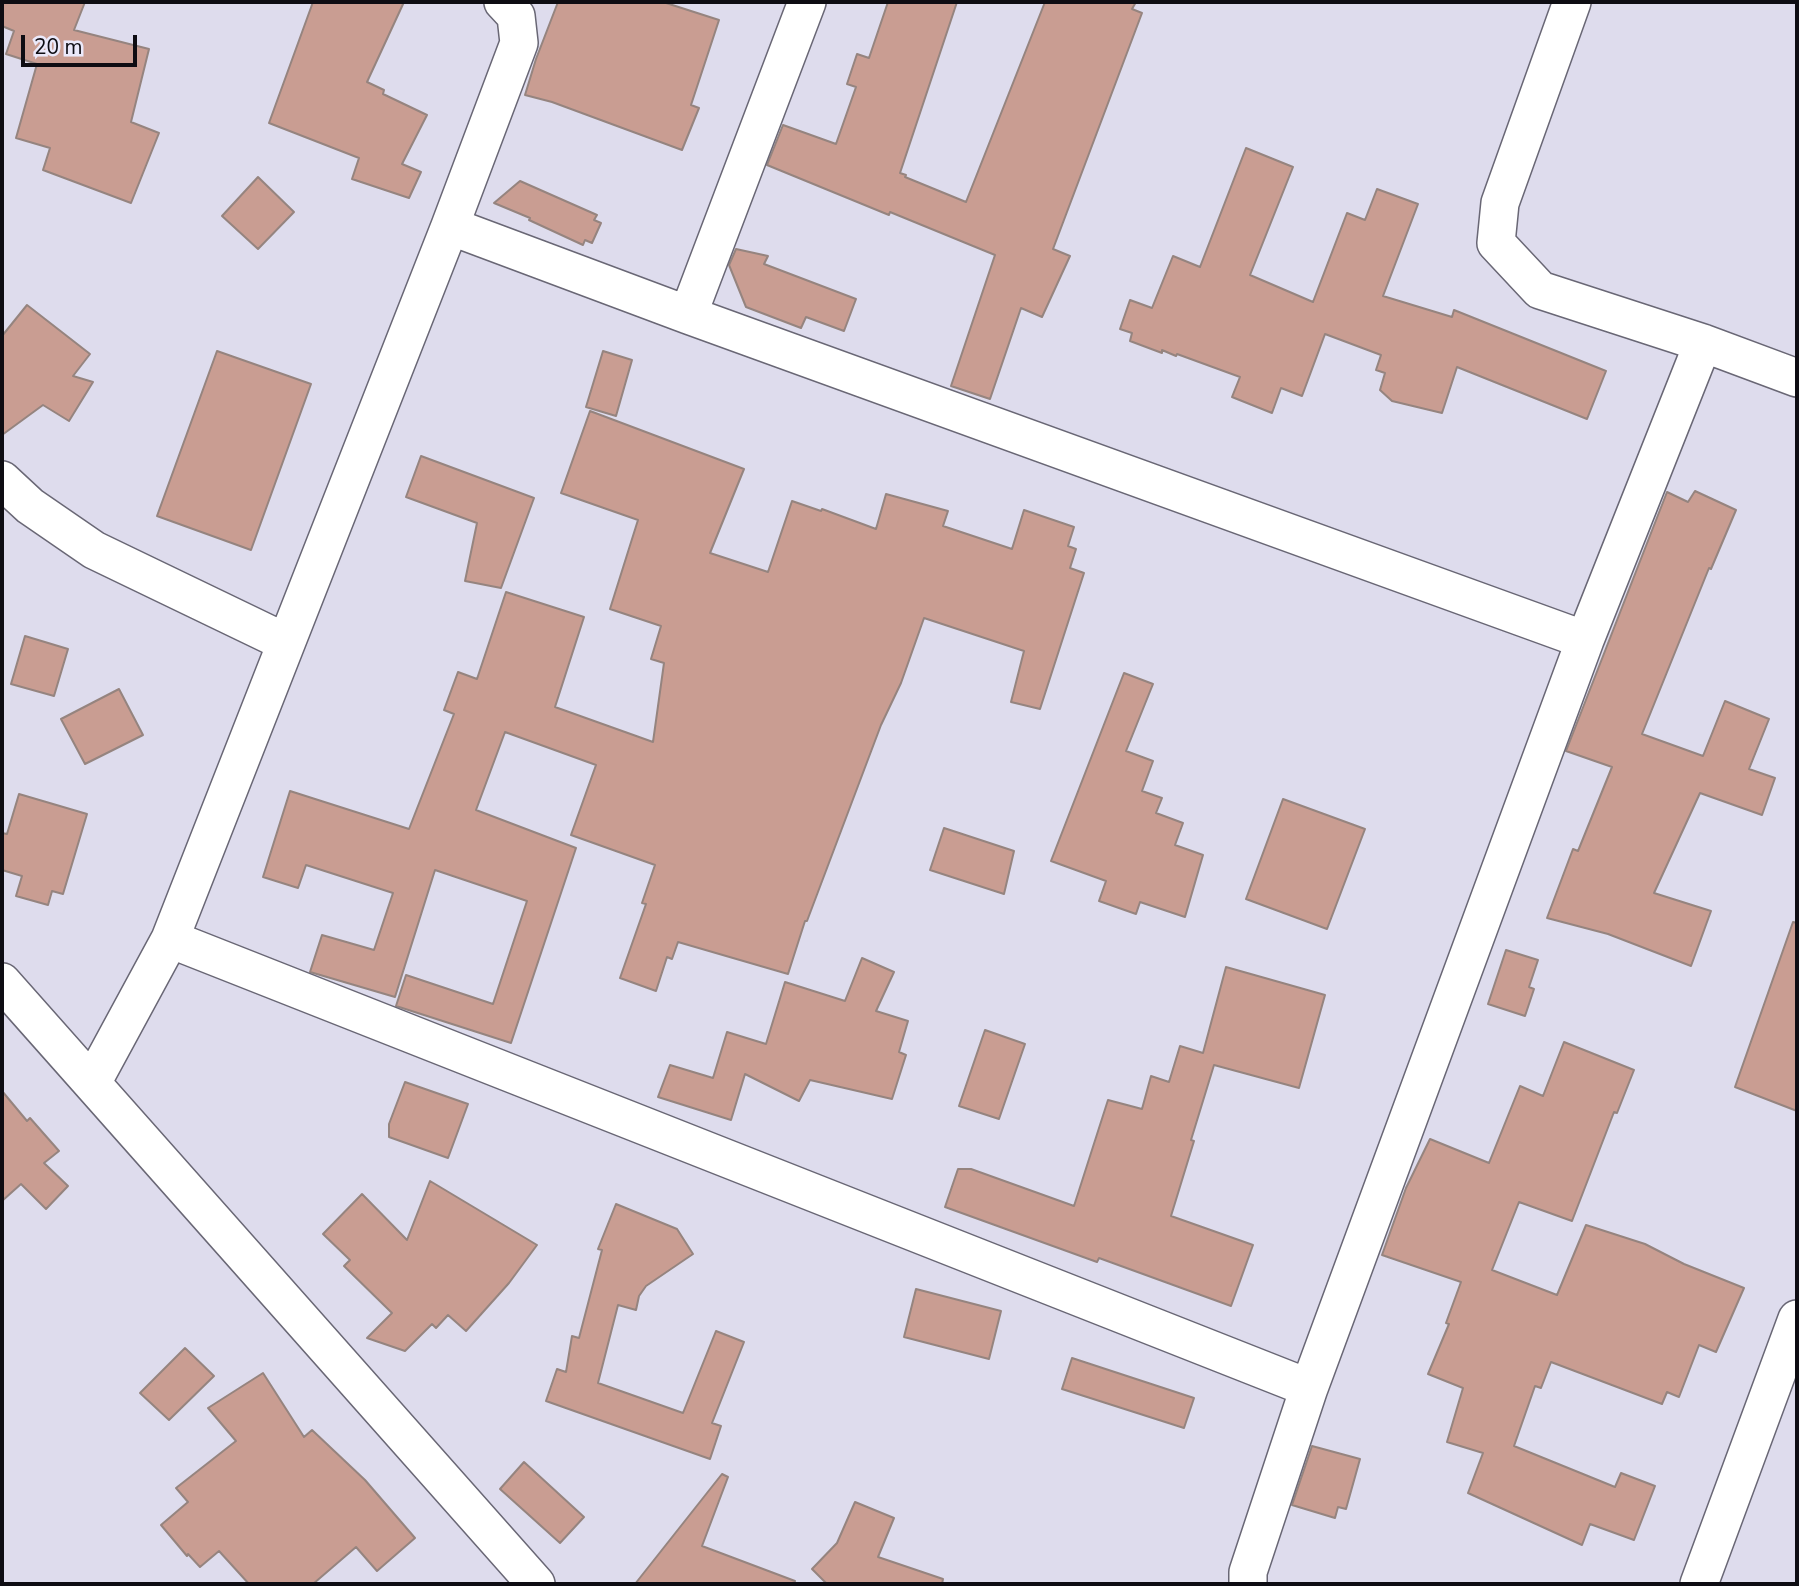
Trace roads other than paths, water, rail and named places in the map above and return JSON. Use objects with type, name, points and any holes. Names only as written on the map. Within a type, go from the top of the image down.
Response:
[{"type":"street","points":[[92,1083],[170,939],[450,226],[519,43],[516,16],[503,2]]},
{"type":"street","points":[[688,315],[807,2]]},
{"type":"street","points":[[1573,2],[1500,203],[1496,243],[1540,290],[1797,377]]},
{"type":"street","points":[[450,226],[1585,640]]},
{"type":"street","points":[[1248,1584],[1248,1572],[1309,1388],[1585,640],[1703,343]]},
{"type":"street","points":[[2,480],[30,506],[94,550],[285,642]]},
{"type":"street","points":[[170,939],[1309,1388]]},
{"type":"street","points":[[2,982],[536,1584]]},
{"type":"street","points":[[1699,1584],[1797,1319]]}]
